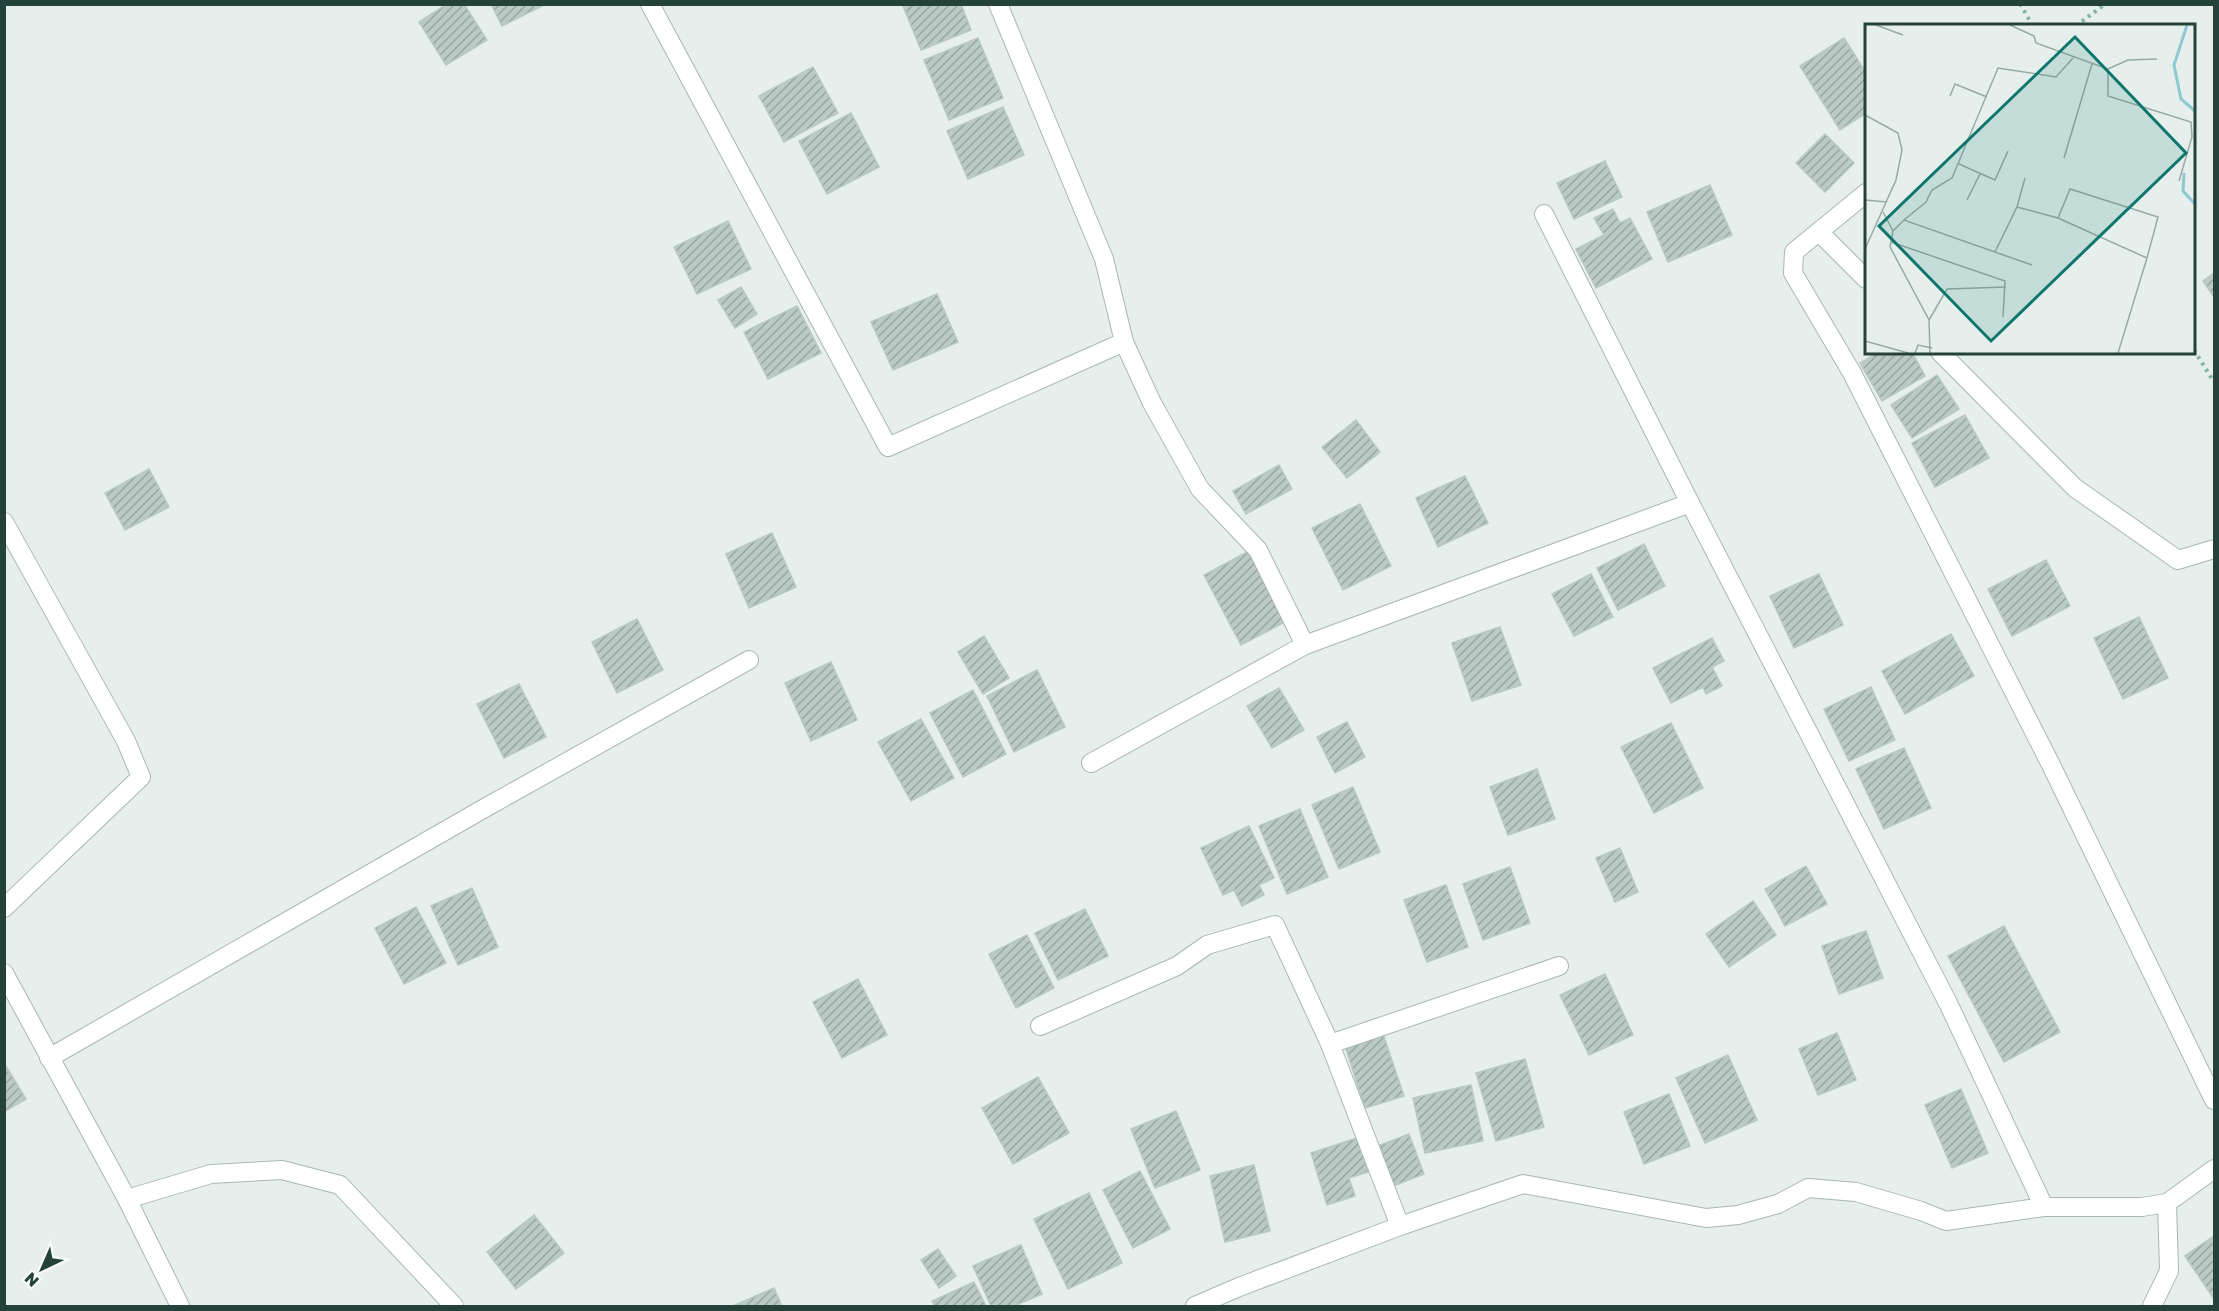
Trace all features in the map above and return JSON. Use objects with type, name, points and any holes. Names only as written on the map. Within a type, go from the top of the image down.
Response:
[{"type":"street","points":[[650,4],[888,447],[1124,342]]},
{"type":"street","points":[[998,4],[1104,259],[1124,342],[1152,403],[1200,489],[1258,550],[1305,645]]},
{"type":"street","points":[[1865,194],[1794,252],[1793,273],[1863,394],[2051,765],[2214,1100]]},
{"type":"street","points":[[1544,214],[1690,504],[1949,1005],[2044,1207]]},
{"type":"street","points":[[1819,232],[1865,278]]},
{"type":"street","points":[[1942,354],[2075,488],[2178,560],[2214,549]]},
{"type":"street","points":[[1091,763],[1305,645],[1690,504]]},
{"type":"street","points":[[4,522],[126,741],[141,777],[4,908]]},
{"type":"street","points":[[49,1058],[472,815],[749,660]]},
{"type":"street","points":[[1040,1026],[1177,966],[1207,945],[1275,925],[1330,1044],[1400,1226]]},
{"type":"street","points":[[1330,1044],[1559,966]]},
{"type":"street","points":[[4,973],[127,1199],[180,1306]]},
{"type":"street","points":[[1195,1306],[1400,1226],[1523,1184],[1706,1218],[1738,1215],[1778,1204],[1808,1188],[1856,1192],[1921,1211],[1946,1221],[2044,1207],[2142,1208],[2168,1203],[2214,1169]]},
{"type":"street","points":[[127,1199],[211,1174],[282,1170],[340,1185],[454,1306]]},
{"type":"street","points":[[2152,1306],[2169,1271],[2168,1203]]},
{"type":"path","points":[[2020,4],[2032,24]]},
{"type":"path","points":[[2079,24],[2105,4]]},
{"type":"path","points":[[2195,353],[2214,382]]},
{"type":"building","points":[[447,4],[464,4],[487,40],[446,65],[419,22]]},
{"type":"building","points":[[491,4],[546,4],[502,26]]},
{"type":"building","points":[[905,4],[961,4],[971,30],[921,50],[903,6]]},
{"type":"building","points":[[978,38],[1003,98],[949,120],[924,60]]},
{"type":"building","points":[[1844,38],[1865,71],[1865,114],[1840,130],[1800,66]]},
{"type":"building","points":[[813,67],[838,113],[784,142],[759,96]]},
{"type":"building","points":[[1003,107],[1024,155],[968,179],[947,131]]},
{"type":"building","points":[[851,113],[879,167],[827,194],[799,141]]},
{"type":"building","points":[[1825,134],[1854,163],[1825,192],[1796,163]]},
{"type":"building","points":[[1605,161],[1622,197],[1574,219],[1557,183]]},
{"type":"building","points":[[1710,185],[1732,235],[1668,262],[1647,212]]},
{"type":"building","points":[[1613,209],[1620,223],[1630,218],[1652,259],[1596,288],[1576,249],[1604,235],[1594,218]]},
{"type":"building","points":[[728,221],[751,269],[697,294],[674,247]]},
{"type":"building","points":[[2214,273],[2214,297],[2203,281]]},
{"type":"building","points":[[741,287],[757,314],[735,328],[718,300]]},
{"type":"building","points":[[937,294],[958,342],[893,370],[871,322]]},
{"type":"building","points":[[797,306],[821,353],[768,379],[744,332]]},
{"type":"building","points":[[1876,354],[1913,354],[1925,376],[1882,401],[1860,363]]},
{"type":"building","points":[[1937,375],[1959,409],[1912,438],[1891,405]]},
{"type":"building","points":[[1965,415],[1989,458],[1935,487],[1912,443]]},
{"type":"building","points":[[1356,420],[1380,452],[1347,478],[1322,447]]},
{"type":"building","points":[[1279,465],[1292,489],[1246,514],[1233,491]]},
{"type":"building","points":[[149,469],[169,507],[125,530],[105,493]]},
{"type":"building","points":[[1465,476],[1488,523],[1438,547],[1416,498]]},
{"type":"building","points":[[1360,504],[1391,566],[1343,590],[1312,528]]},
{"type":"building","points":[[772,533],[796,587],[749,608],[726,554]]},
{"type":"building","points":[[1644,544],[1665,586],[1618,610],[1597,568]]},
{"type":"building","points":[[1249,551],[1287,621],[1241,645],[1204,575]]},
{"type":"building","points":[[2046,560],[2070,606],[2012,636],[1988,589]]},
{"type":"building","points":[[1591,574],[1613,617],[1574,636],[1552,594]]},
{"type":"building","points":[[1819,574],[1843,625],[1794,648],[1770,596]]},
{"type":"building","points":[[2139,617],[2168,678],[2123,699],[2094,638]]},
{"type":"building","points":[[637,619],[663,670],[617,693],[592,642]]},
{"type":"building","points":[[1500,627],[1521,685],[1472,701],[1452,643]]},
{"type":"building","points":[[1951,634],[1974,676],[1905,714],[1882,671]]},
{"type":"building","points":[[984,636],[1009,678],[983,694],[958,652]]},
{"type":"building","points":[[1712,638],[1724,661],[1712,667],[1722,686],[1706,694],[1703,687],[1671,703],[1653,668]]},
{"type":"building","points":[[831,662],[857,720],[811,741],[785,683]]},
{"type":"building","points":[[1037,670],[1065,727],[1014,752],[987,696]]},
{"type":"building","points":[[519,684],[546,737],[504,758],[477,704]]},
{"type":"building","points":[[1871,687],[1895,740],[1849,761],[1824,709]]},
{"type":"building","points":[[1279,688],[1304,730],[1272,748],[1247,706]]},
{"type":"building","points":[[973,690],[1006,754],[963,777],[930,713]]},
{"type":"building","points":[[921,719],[954,778],[911,801],[878,742]]},
{"type":"building","points":[[1347,722],[1365,757],[1335,773],[1317,737]]},
{"type":"building","points":[[1671,723],[1703,788],[1654,813],[1621,747]]},
{"type":"building","points":[[1904,748],[1931,808],[1884,829],[1856,769]]},
{"type":"building","points":[[1537,769],[1555,819],[1508,835],[1490,787]]},
{"type":"building","points":[[1353,787],[1380,852],[1339,869],[1312,805]]},
{"type":"building","points":[[1300,809],[1328,877],[1287,894],[1259,826]]},
{"type":"building","points":[[1249,826],[1274,878],[1259,885],[1264,895],[1242,906],[1234,890],[1223,895],[1201,848]]},
{"type":"building","points":[[1620,848],[1638,892],[1615,902],[1596,858]]},
{"type":"building","points":[[1806,866],[1827,904],[1785,926],[1765,889]]},
{"type":"building","points":[[1510,867],[1530,923],[1483,940],[1463,884]]},
{"type":"building","points":[[1446,885],[1468,947],[1427,962],[1404,900]]},
{"type":"building","points":[[472,888],[498,947],[458,965],[431,906]]},
{"type":"building","points":[[1753,901],[1776,935],[1729,967],[1706,934]]},
{"type":"building","points":[[416,907],[446,963],[404,984],[375,928]]},
{"type":"building","points":[[1085,909],[1108,956],[1058,980],[1035,933]]},
{"type":"building","points":[[2004,926],[2060,1032],[2004,1062],[1948,956]]},
{"type":"building","points":[[1866,931],[1883,978],[1839,994],[1822,946]]},
{"type":"building","points":[[1027,935],[1054,988],[1016,1008],[989,954]]},
{"type":"building","points":[[1605,974],[1633,1035],[1589,1055],[1560,995]]},
{"type":"building","points":[[858,979],[887,1035],[842,1058],[813,1002]]},
{"type":"building","points":[[1837,1033],[1856,1080],[1818,1095],[1799,1049]]},
{"type":"building","points":[[1383,1034],[1404,1096],[1365,1108],[1345,1046]]},
{"type":"building","points":[[1728,1055],[1757,1120],[1705,1143],[1676,1078]]},
{"type":"building","points":[[1525,1059],[1544,1127],[1496,1141],[1476,1073]]},
{"type":"building","points":[[4,1063],[26,1099],[4,1112]]},
{"type":"building","points":[[1038,1077],[1069,1133],[1013,1164],[982,1108]]},
{"type":"building","points":[[1471,1085],[1483,1141],[1425,1153],[1413,1098]]},
{"type":"building","points":[[1961,1089],[1988,1153],[1952,1168],[1925,1105]]},
{"type":"building","points":[[1669,1094],[1690,1146],[1644,1164],[1624,1112]]},
{"type":"building","points":[[1176,1111],[1200,1170],[1155,1188],[1131,1129]]},
{"type":"building","points":[[1409,1134],[1424,1174],[1393,1186],[1378,1146]]},
{"type":"building","points":[[1357,1138],[1368,1172],[1349,1178],[1355,1196],[1327,1205],[1311,1153]]},
{"type":"building","points":[[1254,1165],[1270,1231],[1225,1242],[1210,1176]]},
{"type":"building","points":[[1140,1171],[1170,1229],[1133,1248],[1103,1190]]},
{"type":"building","points":[[1089,1193],[1122,1263],[1068,1289],[1034,1219]]},
{"type":"building","points":[[534,1215],[564,1253],[516,1289],[487,1252]]},
{"type":"building","points":[[2214,1236],[2214,1299],[2185,1256]]},
{"type":"building","points":[[1021,1245],[1042,1294],[1014,1306],[991,1306],[973,1266]]},
{"type":"building","points":[[938,1249],[956,1276],[939,1288],[921,1260]]},
{"type":"building","points":[[974,1282],[986,1306],[935,1306],[932,1301]]},
{"type":"building","points":[[774,1288],[782,1306],[733,1306]]}]
